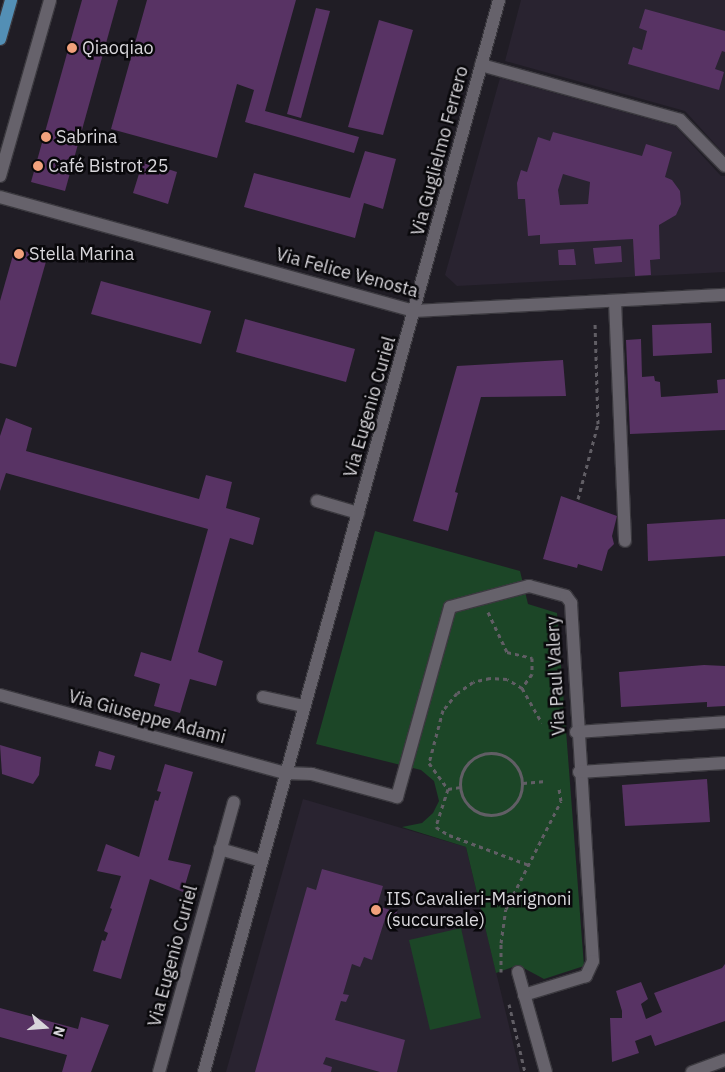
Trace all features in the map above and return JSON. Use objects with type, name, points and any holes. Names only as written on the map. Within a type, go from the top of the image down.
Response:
[{"type":"main road","points":[[0,40],[11,0]]},
{"type":"street","points":[[0,176],[50,0]]},
{"type":"street","name":"Via Guglielmo Ferrero","points":[[416,311],[499,0]]},
{"type":"street","points":[[481,65],[680,120],[725,166]]},
{"type":"street","name":"Via Felice Venosta","points":[[0,197],[416,311],[725,295]]},
{"type":"street","points":[[615,301],[625,542]]},
{"type":"street","name":"Via Eugenio Curiel","points":[[204,1072],[285,773],[416,311]]},
{"type":"street","points":[[317,501],[358,513]]},
{"type":"street","name":"Via Paul Valery","points":[[285,773],[312,774],[397,797],[450,607],[522,590],[530,586],[563,595],[570,600],[591,970],[586,976],[524,995]]},
{"type":"street","name":"Via Giuseppe Adami","points":[[0,695],[285,773]]},
{"type":"street","points":[[263,697],[304,706]]},
{"type":"street","points":[[576,732],[725,722]]},
{"type":"street","points":[[579,772],[725,762]]},
{"type":"street","name":"Via Eugenio Curiel","points":[[158,1072],[234,802]]},
{"type":"street","points":[[220,849],[261,861]]},
{"type":"street","points":[[518,972],[546,1072]]},
{"type":"street","points":[[692,1072],[725,1060]]},
{"type":"path","points":[[578,499],[598,424],[595,323]]},
{"type":"path","points":[[488,611],[507,652],[532,658],[532,674],[522,688]]},
{"type":"path","points":[[448,789],[429,763],[443,710],[457,693],[473,682],[490,678],[507,679],[522,688],[542,723]]},
{"type":"path","points":[[496,752],[509,758],[519,768],[523,783],[521,795],[513,807],[501,814],[487,816],[474,810],[464,800],[460,787],[462,773],[470,761],[482,754],[496,752]]},
{"type":"path","points":[[523,783],[546,781]]},
{"type":"path","points":[[448,789],[460,787]]},
{"type":"path","points":[[503,980],[501,943],[506,909],[560,801],[559,788]]},
{"type":"path","points":[[448,789],[436,827],[449,835],[529,865]]},
{"type":"path","points":[[507,998],[525,1072]]},
{"type":"shaded area","points":[[521,0],[725,0],[725,155],[685,111],[505,61]]},
{"type":"shaded area","points":[[500,78],[675,126],[721,176],[725,176],[725,272],[457,286],[445,275]]},
{"type":"shaded area","name":"IIS Cavalieri-Marignoni (succursale)","points":[[303,799],[466,847],[520,1072],[226,1072]]},
{"type":"green space","points":[[375,531],[520,571],[528,604],[557,613],[584,966],[544,979],[518,965],[496,973],[466,847],[402,827],[422,823],[433,813],[439,801],[434,781],[421,770],[316,744]]},
{"type":"green space","points":[[461,928],[481,1018],[430,1030],[409,940]]},
{"type":"building","points":[[82,0],[118,0],[65,191],[31,182]]},
{"type":"building","points":[[147,0],[296,0],[265,111],[359,137],[354,153],[245,122],[254,90],[237,84],[217,158],[111,129]]},
{"type":"building","points":[[316,8],[330,11],[301,118],[287,114]]},
{"type":"building","points":[[645,9],[725,31],[725,52],[722,51],[715,69],[724,72],[719,90],[628,64],[633,47],[642,50],[647,31],[639,28]]},
{"type":"building","points":[[379,20],[413,30],[383,135],[348,127]]},
{"type":"building","points":[[553,132],[642,156],[646,144],[672,152],[665,177],[672,180],[680,191],[681,204],[676,215],[659,225],[660,259],[650,260],[651,275],[635,276],[633,239],[540,244],[540,235],[528,236],[525,199],[518,199],[517,183],[521,170],[527,172],[538,137],[550,141]],"holes":[[[563,174],[590,182],[588,204],[560,205],[558,190]]]},
{"type":"building","points":[[365,151],[396,159],[383,209],[364,203],[355,238],[244,207],[254,173],[350,198]]},
{"type":"building","points":[[143,161],[177,172],[168,204],[133,193]]},
{"type":"building","points":[[621,246],[622,262],[595,264],[593,248]]},
{"type":"building","points":[[15,248],[47,258],[16,367],[0,363],[0,301]]},
{"type":"building","points":[[574,249],[576,265],[559,265],[558,250]]},
{"type":"building","points":[[101,281],[211,311],[201,344],[91,314]]},
{"type":"building","points":[[245,319],[355,349],[346,382],[236,352]]},
{"type":"building","points":[[711,323],[712,353],[653,356],[652,325]]},
{"type":"building","points":[[641,339],[642,377],[654,376],[655,381],[660,382],[661,397],[718,393],[717,380],[725,379],[725,430],[630,434],[626,340]]},
{"type":"building","points":[[563,360],[566,396],[481,397],[455,492],[458,493],[448,531],[413,521],[457,366]]},
{"type":"building","points":[[6,418],[32,428],[26,451],[199,499],[206,475],[232,482],[226,508],[260,518],[253,545],[230,538],[198,652],[223,661],[216,686],[190,679],[180,713],[154,706],[160,684],[134,676],[141,652],[171,661],[208,529],[6,473],[0,491],[0,436]]},
{"type":"building","points":[[561,496],[617,516],[612,536],[614,544],[608,550],[602,571],[578,564],[577,568],[543,559]]},
{"type":"building","points":[[725,519],[725,556],[648,561],[647,524]]},
{"type":"building","points":[[704,665],[725,666],[725,706],[707,707],[707,702],[621,707],[619,672]]},
{"type":"building","points":[[0,745],[41,757],[39,775],[33,784],[2,774]]},
{"type":"building","points":[[99,751],[115,756],[111,770],[95,766]]},
{"type":"building","points":[[165,764],[193,772],[168,860],[191,865],[183,892],[150,879],[121,979],[93,971],[102,940],[105,941],[108,933],[104,931],[121,876],[97,871],[106,844],[139,857],[155,800],[158,801],[161,792],[157,791]]},
{"type":"building","points":[[707,779],[710,822],[625,826],[622,785]]},
{"type":"building","points":[[322,869],[383,886],[377,906],[397,912],[393,922],[385,919],[372,960],[364,957],[360,967],[352,964],[343,994],[349,995],[346,1002],[341,1001],[335,1020],[405,1040],[397,1072],[380,1072],[326,1057],[323,1064],[332,1067],[331,1072],[255,1072],[307,887],[316,890]]},
{"type":"building","points":[[725,964],[725,1021],[655,1046],[651,1035],[635,1041],[639,1053],[612,1062],[610,1018],[622,1018],[622,1011],[616,991],[641,982],[648,999],[641,1004],[646,1019],[662,1012],[654,993],[722,968]]},
{"type":"building","points":[[0,1008],[78,1029],[81,1017],[109,1025],[91,1072],[62,1072],[67,1055],[0,1037]]},
{"type":"place","name":"Qiaoqiao","points":[[72,48]]},
{"type":"place","name":"Sabrina","points":[[46,137]]},
{"type":"place","name":"Café Bistrot 25","points":[[38,166]]},
{"type":"place","name":"Stella Marina","points":[[19,254]]},
{"type":"place","name":"IIS Cavalieri-Marignoni (succursale)","points":[[376,910]]}]
